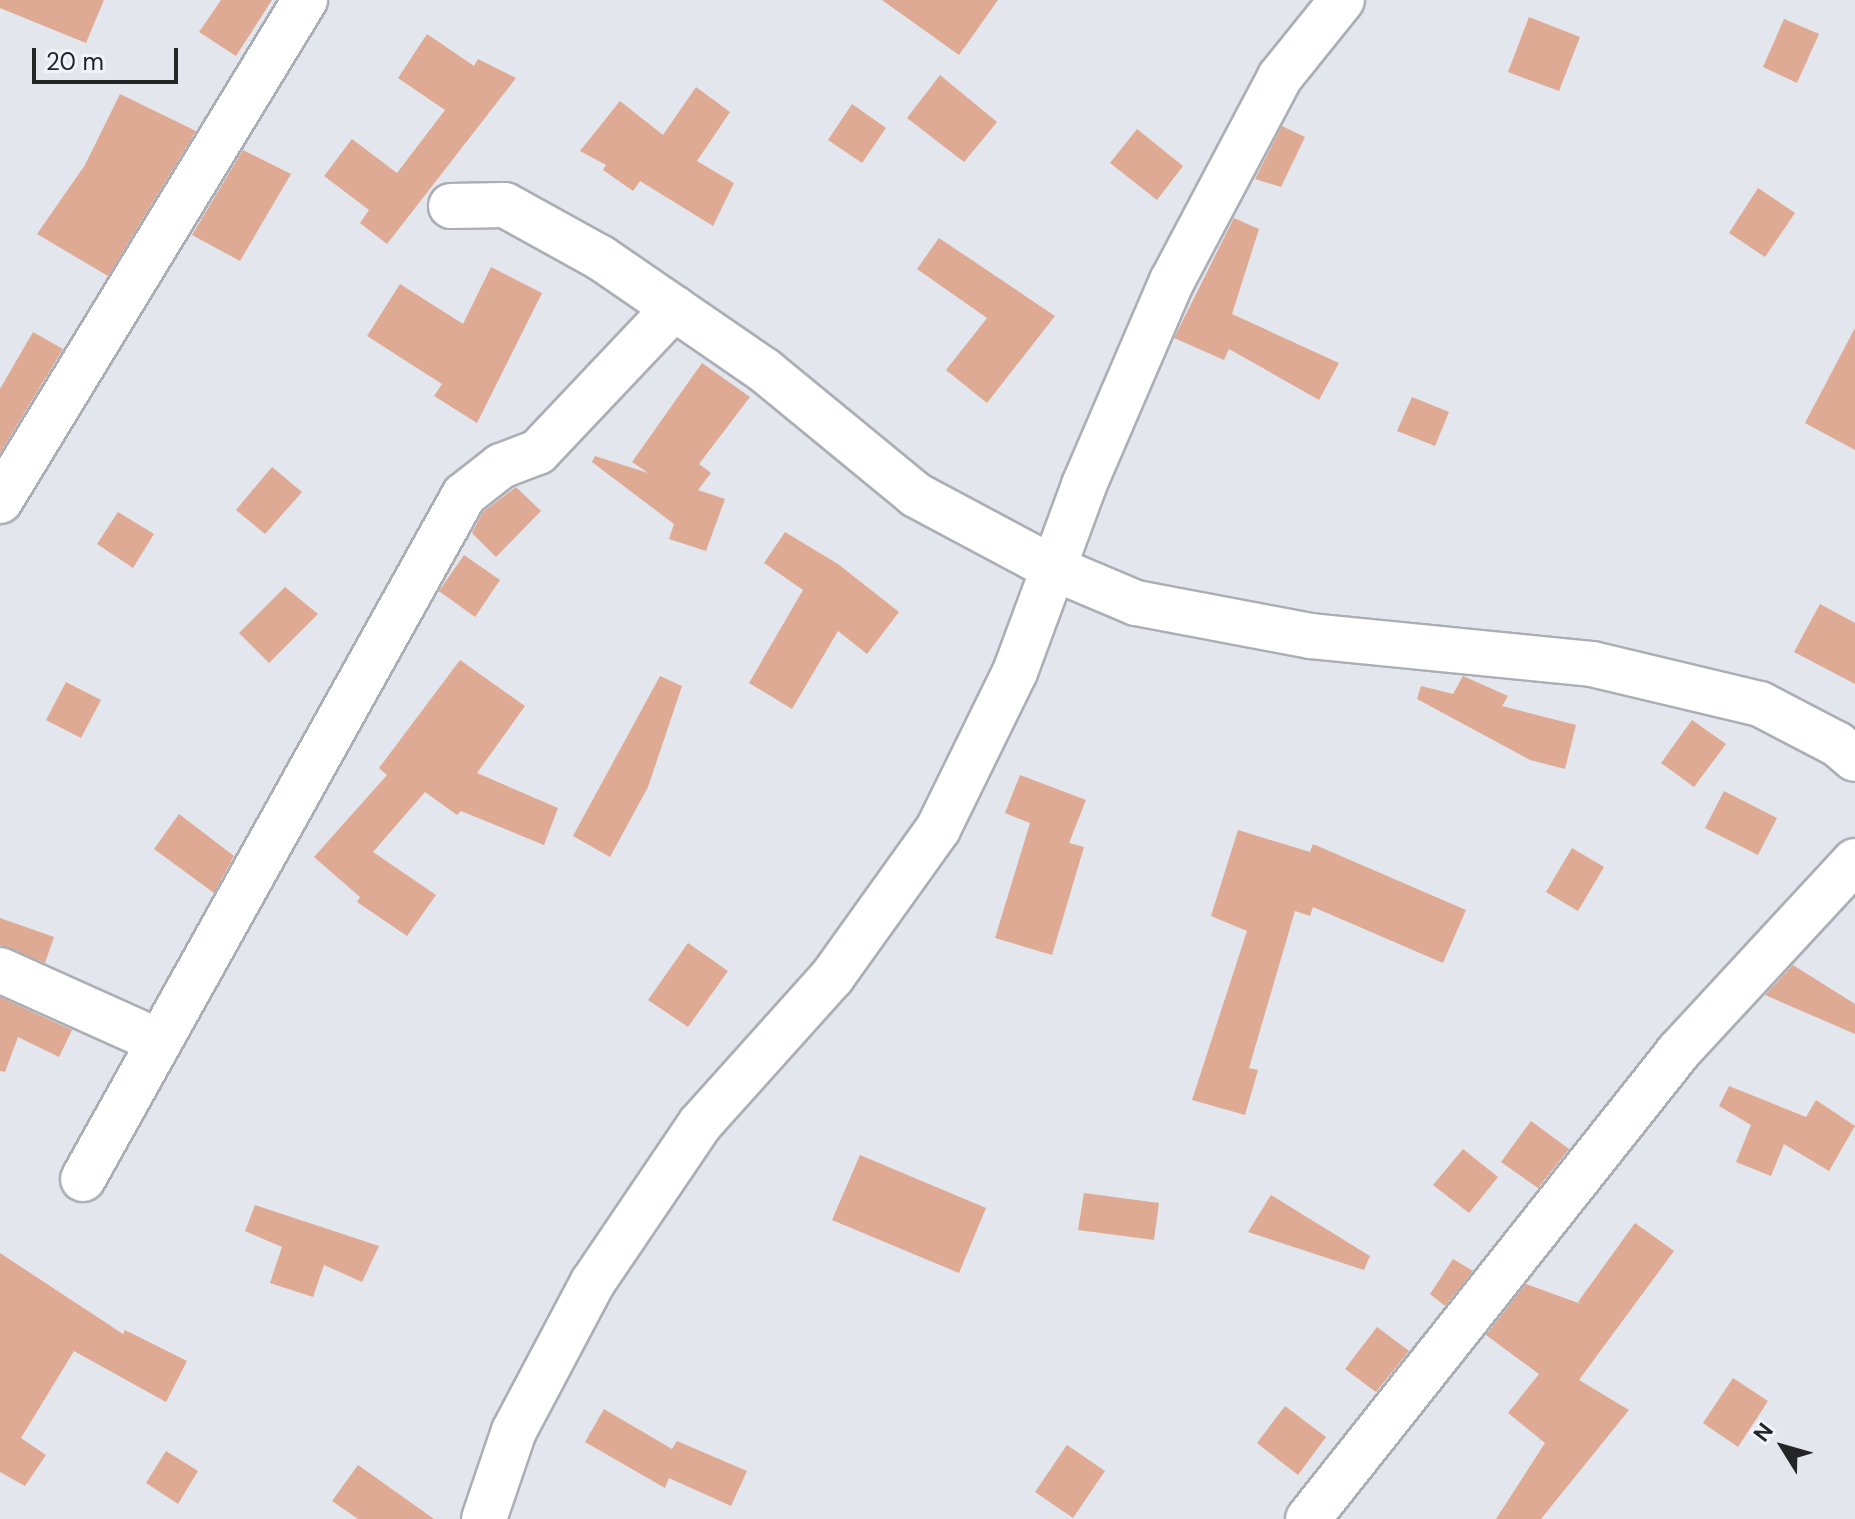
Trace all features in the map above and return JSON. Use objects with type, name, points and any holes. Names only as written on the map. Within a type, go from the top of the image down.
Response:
[{"type":"street","points":[[0,501],[305,0]]},
{"type":"street","points":[[484,1519],[514,1431],[593,1282],[700,1124],[832,977],[938,829],[1015,672],[1053,568],[1172,281],[1280,77],[1342,0]]},
{"type":"street","points":[[451,206],[505,205],[601,258],[764,370],[916,495],[1053,568],[1136,603],[1311,636],[1592,664],[1760,704],[1837,744],[1855,759]]},
{"type":"street","points":[[83,1179],[156,1040],[464,495],[501,466],[538,452],[674,308]]},
{"type":"street","points":[[1308,1519],[1679,1051],[1855,861]]},
{"type":"street","points":[[0,970],[156,1040]]},
{"type":"building","points":[[0,0],[104,0],[86,43],[0,8]]},
{"type":"building","points":[[221,0],[272,0],[236,56],[199,32]]},
{"type":"building","points":[[882,0],[998,0],[959,55]]},
{"type":"building","points":[[1529,17],[1580,37],[1559,91],[1508,72]]},
{"type":"building","points":[[1784,19],[1819,34],[1797,83],[1763,67]]},
{"type":"building","points":[[427,34],[474,66],[478,59],[516,78],[387,244],[360,223],[369,210],[324,176],[352,139],[397,173],[445,110],[398,78]]},
{"type":"building","points":[[940,75],[997,122],[964,162],[907,118]]},
{"type":"building","points":[[696,87],[730,112],[697,161],[734,183],[713,226],[640,181],[633,191],[603,170],[606,165],[580,151],[620,101],[663,135]]},
{"type":"building","points":[[120,94],[196,131],[108,276],[37,234],[85,165]]},
{"type":"building","points":[[852,104],[886,128],[862,163],[828,140]]},
{"type":"building","points":[[1282,126],[1305,137],[1281,187],[1255,179]]},
{"type":"building","points":[[1137,129],[1183,166],[1157,200],[1110,163]]},
{"type":"building","points":[[243,150],[291,174],[240,261],[192,235]]},
{"type":"building","points":[[1758,188],[1795,213],[1765,257],[1729,233]]},
{"type":"building","points":[[1234,218],[1259,229],[1232,314],[1339,363],[1319,400],[1229,349],[1224,360],[1174,338]]},
{"type":"building","points":[[939,238],[1055,316],[987,403],[946,370],[987,318],[917,269]]},
{"type":"building","points":[[491,267],[542,293],[477,423],[434,396],[442,384],[367,336],[400,284],[463,324]]},
{"type":"building","points":[[1855,328],[1855,450],[1805,423]]},
{"type":"building","points":[[33,332],[63,349],[0,453],[0,389]]},
{"type":"building","points":[[702,363],[750,397],[699,464],[711,473],[698,490],[725,499],[706,551],[669,539],[674,524],[592,462],[595,456],[648,473],[632,462]]},
{"type":"building","points":[[1412,397],[1449,412],[1435,446],[1397,431]]},
{"type":"building","points":[[272,467],[302,492],[265,534],[236,510]]},
{"type":"building","points":[[516,487],[541,511],[496,557],[472,533],[483,512]]},
{"type":"building","points":[[118,512],[154,534],[133,568],[97,544]]},
{"type":"building","points":[[785,532],[838,564],[899,612],[867,654],[838,631],[792,709],[749,683],[803,590],[764,563]]},
{"type":"building","points":[[464,555],[500,580],[475,617],[439,591]]},
{"type":"building","points":[[285,587],[318,614],[269,663],[239,633]]},
{"type":"building","points":[[1820,604],[1855,623],[1855,684],[1794,652]]},
{"type":"building","points":[[460,660],[525,706],[477,773],[558,808],[544,845],[461,811],[457,815],[425,792],[373,852],[436,895],[407,936],[357,902],[360,897],[314,857],[387,775],[379,768]]},
{"type":"building","points":[[660,676],[682,686],[648,787],[610,857],[573,836]]},
{"type":"building","points":[[1463,676],[1508,696],[1502,706],[1576,725],[1565,769],[1530,760],[1417,699],[1421,686],[1453,694]]},
{"type":"building","points":[[66,682],[101,700],[81,738],[46,720]]},
{"type":"building","points":[[1692,720],[1726,744],[1694,787],[1661,763]]},
{"type":"building","points":[[1020,775],[1086,800],[1069,843],[1084,847],[1052,955],[995,938],[1030,823],[1005,813]]},
{"type":"building","points":[[1724,791],[1777,818],[1758,855],[1705,828]]},
{"type":"building","points":[[179,814],[234,856],[214,893],[154,849]]},
{"type":"building","points":[[1238,830],[1310,852],[1313,844],[1466,910],[1443,963],[1313,907],[1310,916],[1295,911],[1249,1068],[1258,1070],[1245,1115],[1192,1100],[1247,931],[1211,916]]},
{"type":"building","points":[[1572,848],[1604,867],[1578,911],[1546,892]]},
{"type":"building","points":[[0,918],[54,937],[45,963],[0,945]]},
{"type":"building","points":[[688,943],[728,971],[688,1027],[648,1000]]},
{"type":"building","points":[[1793,965],[1855,1004],[1855,1034],[1765,995]]},
{"type":"building","points":[[0,997],[72,1030],[59,1057],[18,1037],[5,1072],[0,1071]]},
{"type":"building","points":[[1729,1086],[1806,1117],[1816,1100],[1855,1126],[1829,1171],[1784,1144],[1771,1176],[1736,1162],[1751,1125],[1719,1106]]},
{"type":"building","points":[[1531,1121],[1569,1149],[1538,1188],[1501,1162]]},
{"type":"building","points":[[1463,1149],[1498,1177],[1469,1213],[1433,1185]]},
{"type":"building","points":[[860,1155],[986,1208],[959,1273],[832,1220]]},
{"type":"building","points":[[1084,1193],[1159,1203],[1154,1240],[1078,1230]]},
{"type":"building","points":[[1271,1195],[1370,1256],[1364,1270],[1248,1232]]},
{"type":"building","points":[[255,1205],[379,1246],[362,1282],[324,1265],[313,1297],[270,1283],[282,1247],[245,1231]]},
{"type":"building","points":[[1635,1223],[1674,1251],[1579,1380],[1629,1410],[1541,1519],[1496,1519],[1545,1443],[1508,1413],[1539,1374],[1486,1335],[1526,1284],[1581,1304],[1578,1302]]},
{"type":"building","points":[[0,1253],[123,1334],[125,1330],[187,1361],[166,1402],[74,1351],[21,1438],[46,1455],[25,1486],[0,1472]]},
{"type":"building","points":[[1453,1259],[1473,1271],[1445,1306],[1430,1294]]},
{"type":"building","points":[[1377,1327],[1409,1351],[1376,1392],[1345,1369]]},
{"type":"building","points":[[1733,1378],[1768,1401],[1738,1447],[1703,1423]]},
{"type":"building","points":[[1285,1406],[1326,1437],[1298,1475],[1257,1443]]},
{"type":"building","points":[[604,1409],[672,1449],[677,1441],[747,1471],[731,1506],[669,1478],[665,1488],[585,1442]]},
{"type":"building","points":[[1067,1445],[1105,1471],[1073,1518],[1035,1492]]},
{"type":"building","points":[[166,1451],[198,1471],[178,1504],[146,1483]]},
{"type":"building","points":[[358,1465],[434,1519],[358,1519],[332,1501]]}]
